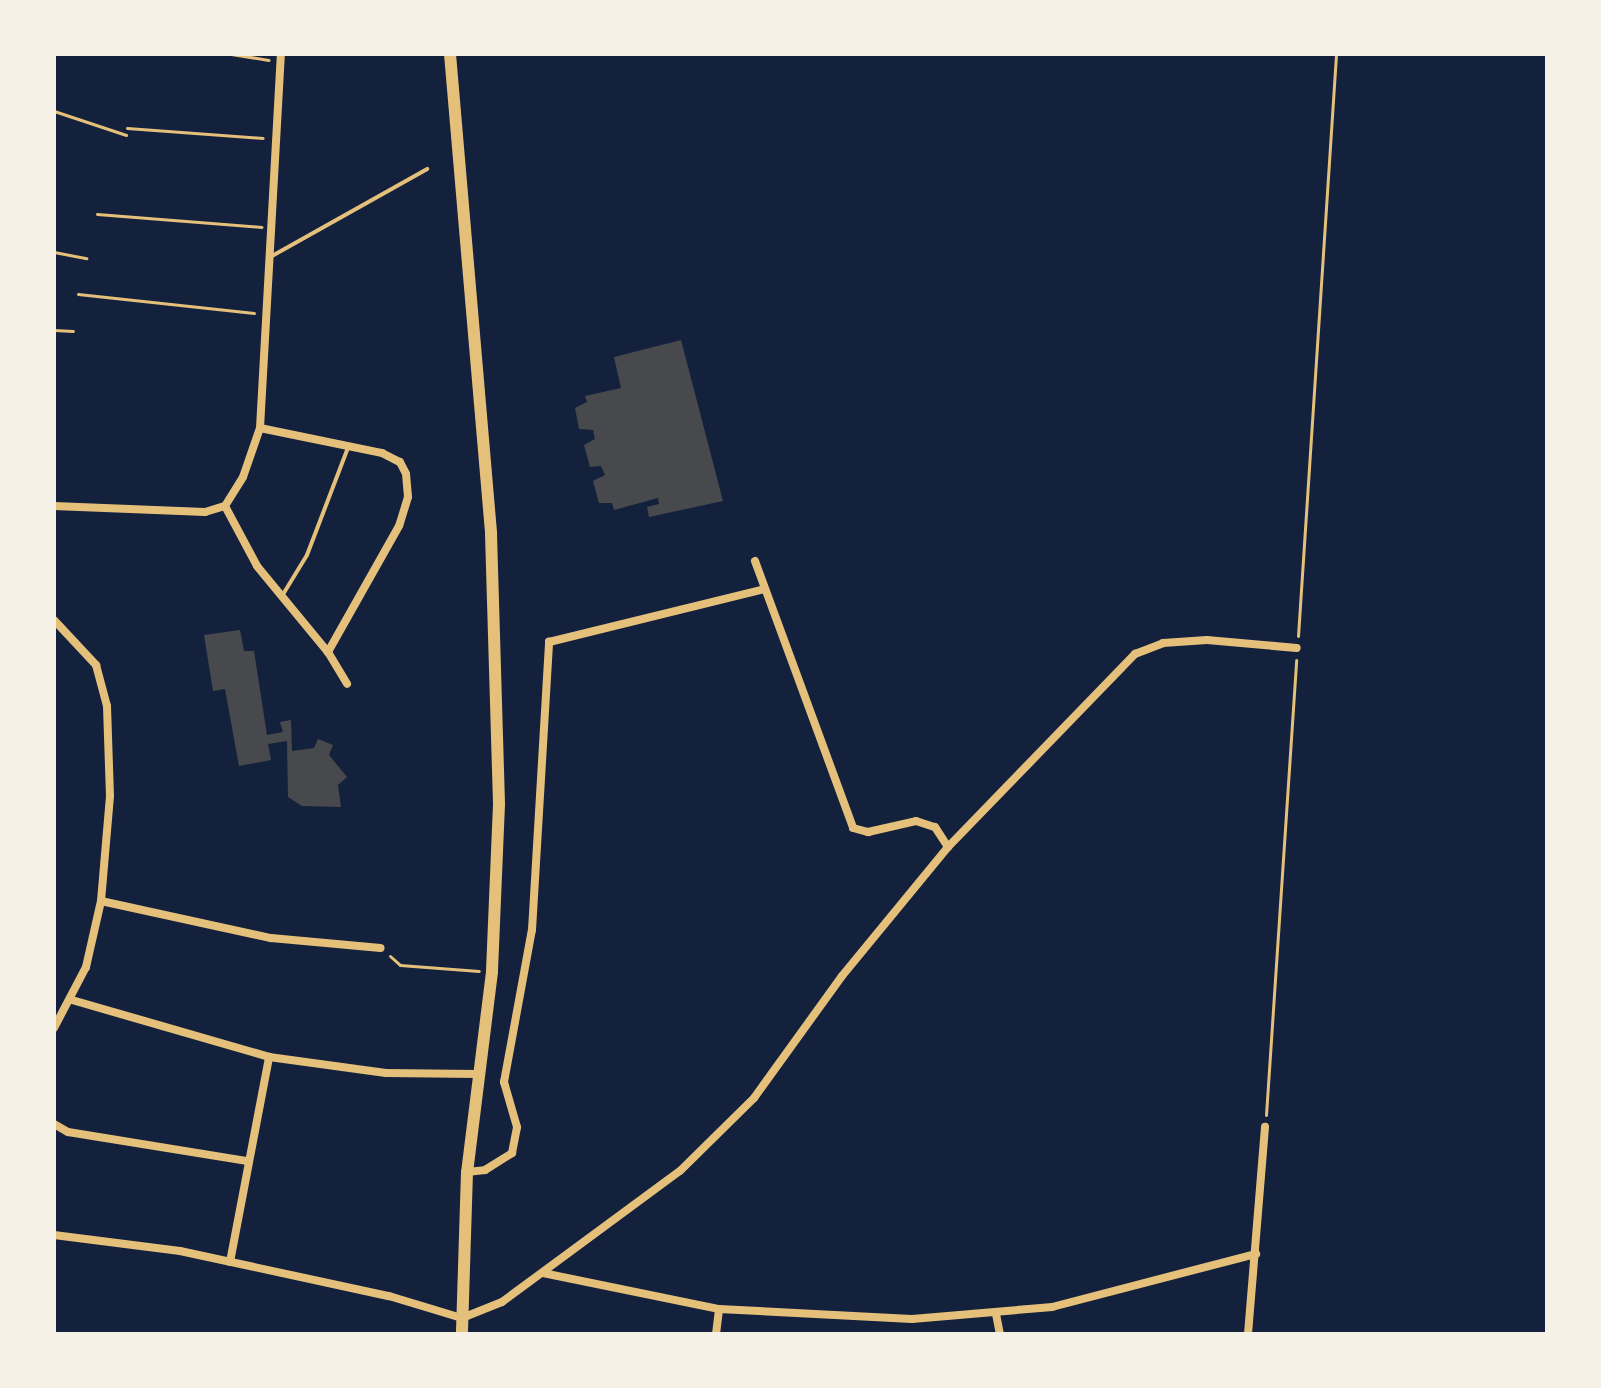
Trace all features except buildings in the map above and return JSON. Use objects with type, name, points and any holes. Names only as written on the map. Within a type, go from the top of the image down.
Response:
[{"type":"main road","points":[[450,54],[491,534],[499,804],[492,972],[467,1172],[463,1334]]},
{"type":"street","points":[[54,506],[205,512],[225,506],[243,477],[260,428],[281,58]]},
{"type":"street","points":[[260,428],[349,444],[400,462],[408,497],[399,526],[328,652]]},
{"type":"street","points":[[225,506],[257,566],[328,652],[347,684]]},
{"type":"street","points":[[755,561],[853,828],[868,832],[916,821],[935,827],[948,847]]},
{"type":"street","points":[[467,1172],[485,1170],[512,1153],[517,1127],[504,1082],[505,1064],[532,930],[549,642],[765,589]]},
{"type":"street","points":[[54,620],[96,665],[107,706],[110,796],[101,901],[86,967],[72,1000],[54,1028]]},
{"type":"street","points":[[54,1235],[230,1262],[389,1296],[462,1318],[502,1302],[680,1171],[754,1098],[842,976],[948,847],[1135,654],[1163,643],[1207,640],[1297,648]]},
{"type":"street","points":[[101,901],[271,938],[381,948]]},
{"type":"street","points":[[72,1000],[269,1057],[386,1073],[478,1074]]},
{"type":"street","points":[[230,1262],[269,1057]]},
{"type":"street","points":[[54,1124],[68,1132],[248,1161]]},
{"type":"street","points":[[1248,1334],[1265,1127]]},
{"type":"street","points":[[543,1273],[719,1309],[912,1319],[1052,1307],[1256,1254]]},
{"type":"street","points":[[716,1334],[719,1309]]},
{"type":"street","points":[[996,1314],[1000,1334]]},
{"type":"lane","points":[[272,256],[427,169]]},
{"type":"lane","points":[[282,596],[307,555],[349,444]]},
{"type":"path","points":[[231,54],[281,58]]},
{"type":"path","points":[[1265,1127],[1336,54]]},
{"type":"path","points":[[54,111],[126,135]]},
{"type":"path","points":[[127,128],[276,139]]},
{"type":"path","points":[[97,214],[272,228]]},
{"type":"path","points":[[54,252],[86,258]]},
{"type":"path","points":[[78,294],[268,314]]},
{"type":"path","points":[[54,330],[73,331]]},
{"type":"path","points":[[381,948],[400,965],[492,972]]}]
